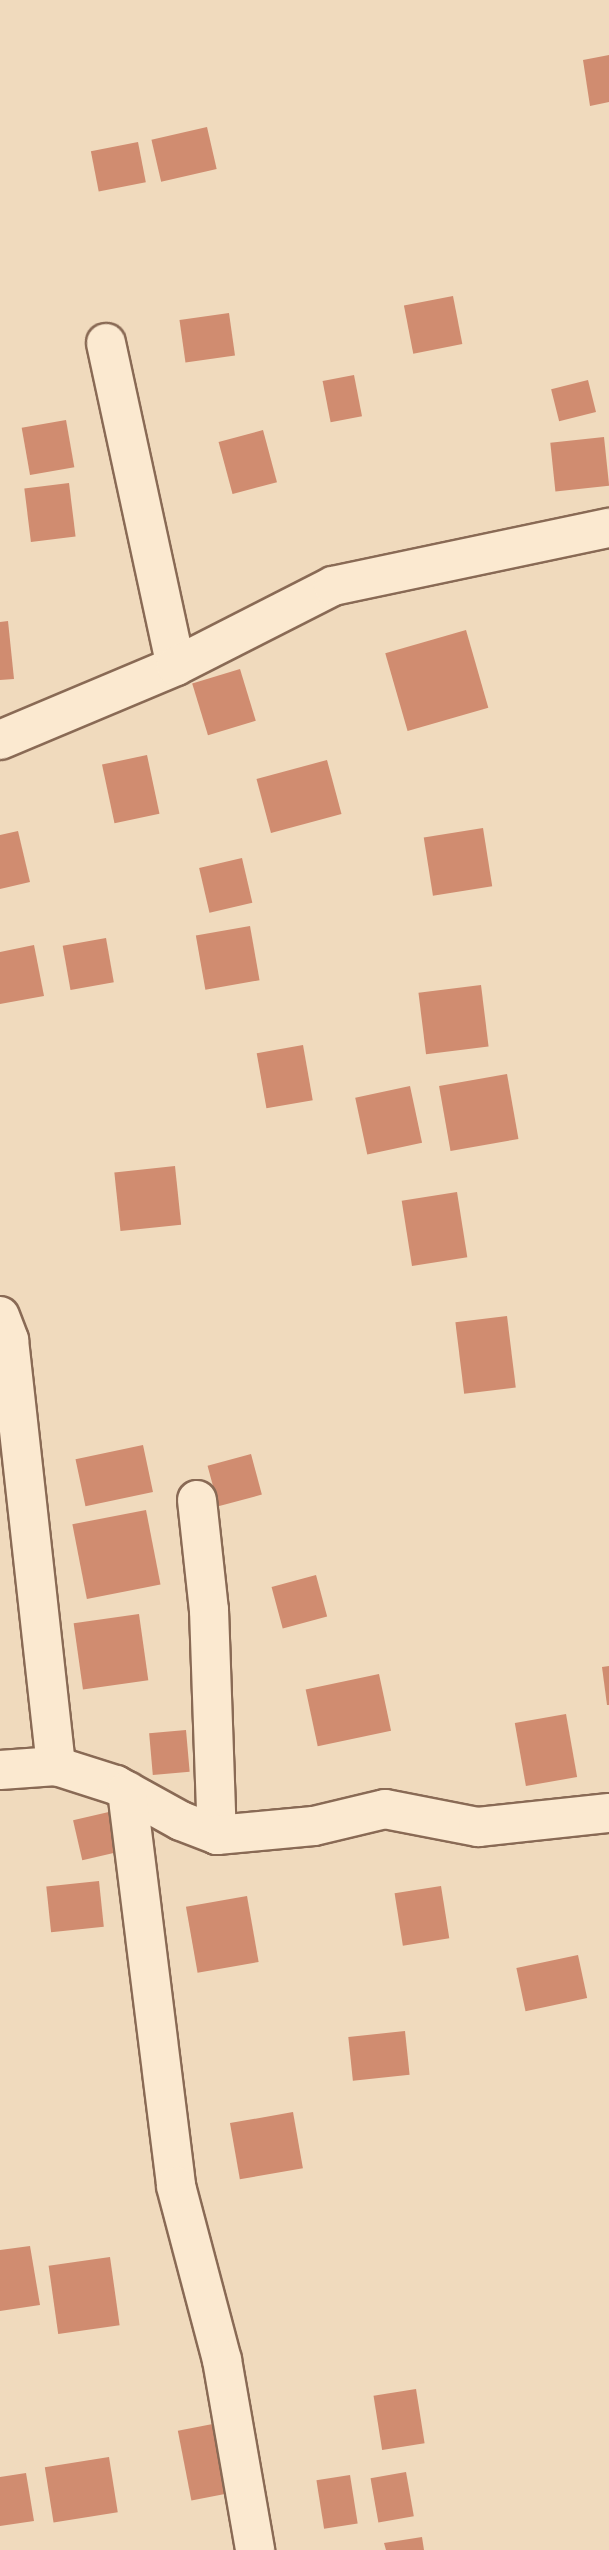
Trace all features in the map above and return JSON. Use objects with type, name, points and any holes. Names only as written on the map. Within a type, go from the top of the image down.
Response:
[{"type":"street","points":[[106,343],[176,666]]},
{"type":"street","points":[[0,740],[176,666],[333,586],[609,528]]},
{"type":"street","points":[[0,1316],[9,1340],[56,1766]]},
{"type":"street","points":[[197,1500],[213,1677],[217,1835]]},
{"type":"street","points":[[0,1770],[56,1766],[127,1791],[217,1835],[314,1826],[385,1809],[478,1827],[609,1813]]},
{"type":"street","points":[[127,1791],[176,2186],[222,2360],[255,2550]]},
{"type":"building","points":[[609,55],[609,102],[590,106],[583,60]]},
{"type":"building","points":[[207,127],[217,169],[161,182],[151,140]]},
{"type":"building","points":[[138,142],[146,182],[99,191],[91,151]]},
{"type":"building","points":[[453,296],[462,344],[413,354],[404,306]]},
{"type":"building","points":[[229,313],[235,356],[185,363],[179,320]]},
{"type":"building","points":[[354,375],[362,416],[331,422],[323,381]]},
{"type":"building","points":[[588,380],[596,412],[559,421],[551,389]]},
{"type":"building","points":[[66,420],[74,467],[30,475],[22,428]]},
{"type":"building","points":[[263,430],[277,482],[233,494],[219,442]]},
{"type":"building","points":[[604,437],[609,486],[555,491],[550,443]]},
{"type":"building","points":[[69,483],[76,537],[31,542],[24,488]]},
{"type":"building","points":[[8,621],[14,679],[0,680],[0,622]]},
{"type":"building","points":[[466,630],[488,708],[408,731],[385,653]]},
{"type":"building","points":[[240,669],[256,721],[208,735],[192,684]]},
{"type":"building","points":[[147,755],[159,814],[114,823],[102,765]]},
{"type":"building","points":[[327,760],[341,814],[271,833],[256,779]]},
{"type":"building","points":[[483,828],[492,886],[433,896],[424,837]]},
{"type":"building","points":[[18,831],[30,882],[0,889],[0,835]]},
{"type":"building","points":[[242,858],[252,903],[209,913],[199,868]]},
{"type":"building","points":[[250,926],[260,980],[205,990],[196,936]]},
{"type":"building","points":[[106,938],[114,982],[70,990],[63,946]]},
{"type":"building","points":[[34,945],[44,996],[0,1004],[0,952]]},
{"type":"building","points":[[481,985],[489,1047],[426,1054],[418,993]]},
{"type":"building","points":[[303,1045],[313,1100],[266,1108],[257,1053]]},
{"type":"building","points":[[507,1074],[518,1139],[451,1151],[439,1086]]},
{"type":"building","points":[[410,1086],[422,1143],[367,1154],[355,1098]]},
{"type":"building","points":[[175,1166],[181,1225],[121,1231],[114,1172]]},
{"type":"building","points":[[457,1192],[467,1257],[412,1266],[402,1201]]},
{"type":"building","points":[[507,1316],[516,1387],[464,1394],[455,1322]]},
{"type":"building","points":[[143,1445],[153,1492],[85,1506],[76,1459]]},
{"type":"building","points":[[251,1454],[262,1495],[218,1506],[208,1466]]},
{"type":"building","points":[[146,1510],[161,1585],[87,1599],[72,1524]]},
{"type":"building","points":[[316,1575],[327,1617],[283,1628],[272,1587]]},
{"type":"building","points":[[139,1614],[148,1680],[83,1690],[74,1623]]},
{"type":"building","points":[[609,1666],[609,1705],[607,1705],[602,1667]]},
{"type":"building","points":[[379,1674],[391,1731],[318,1746],[306,1690]]},
{"type":"building","points":[[566,1714],[577,1777],[526,1786],[515,1723]]},
{"type":"building","points":[[186,1730],[190,1772],[153,1775],[149,1733]]},
{"type":"building","points":[[113,1811],[122,1851],[82,1860],[73,1820]]},
{"type":"building","points":[[99,1881],[104,1927],[51,1932],[46,1887]]},
{"type":"building","points":[[441,1886],[449,1938],[403,1946],[395,1893]]},
{"type":"building","points":[[247,1896],[259,1962],[198,1973],[186,1907]]},
{"type":"building","points":[[578,1955],[587,1998],[526,2011],[516,1968]]},
{"type":"building","points":[[405,2031],[410,2075],[353,2081],[348,2037]]},
{"type":"building","points":[[293,2112],[303,2168],[240,2179],[230,2123]]},
{"type":"building","points":[[30,2246],[40,2305],[0,2311],[0,2250]]},
{"type":"building","points":[[110,2257],[120,2325],[58,2334],[49,2266]]},
{"type":"building","points":[[416,2389],[425,2443],[382,2450],[374,2396]]},
{"type":"building","points":[[223,2422],[237,2492],[191,2500],[178,2431]]},
{"type":"building","points":[[109,2457],[118,2512],[54,2522],[45,2467]]},
{"type":"building","points":[[406,2472],[414,2516],[378,2523],[371,2478]]},
{"type":"building","points":[[26,2473],[34,2521],[0,2526],[0,2477]]},
{"type":"building","points":[[350,2475],[358,2523],[324,2529],[316,2480]]},
{"type":"building","points":[[422,2537],[424,2550],[386,2550],[384,2543]]}]
